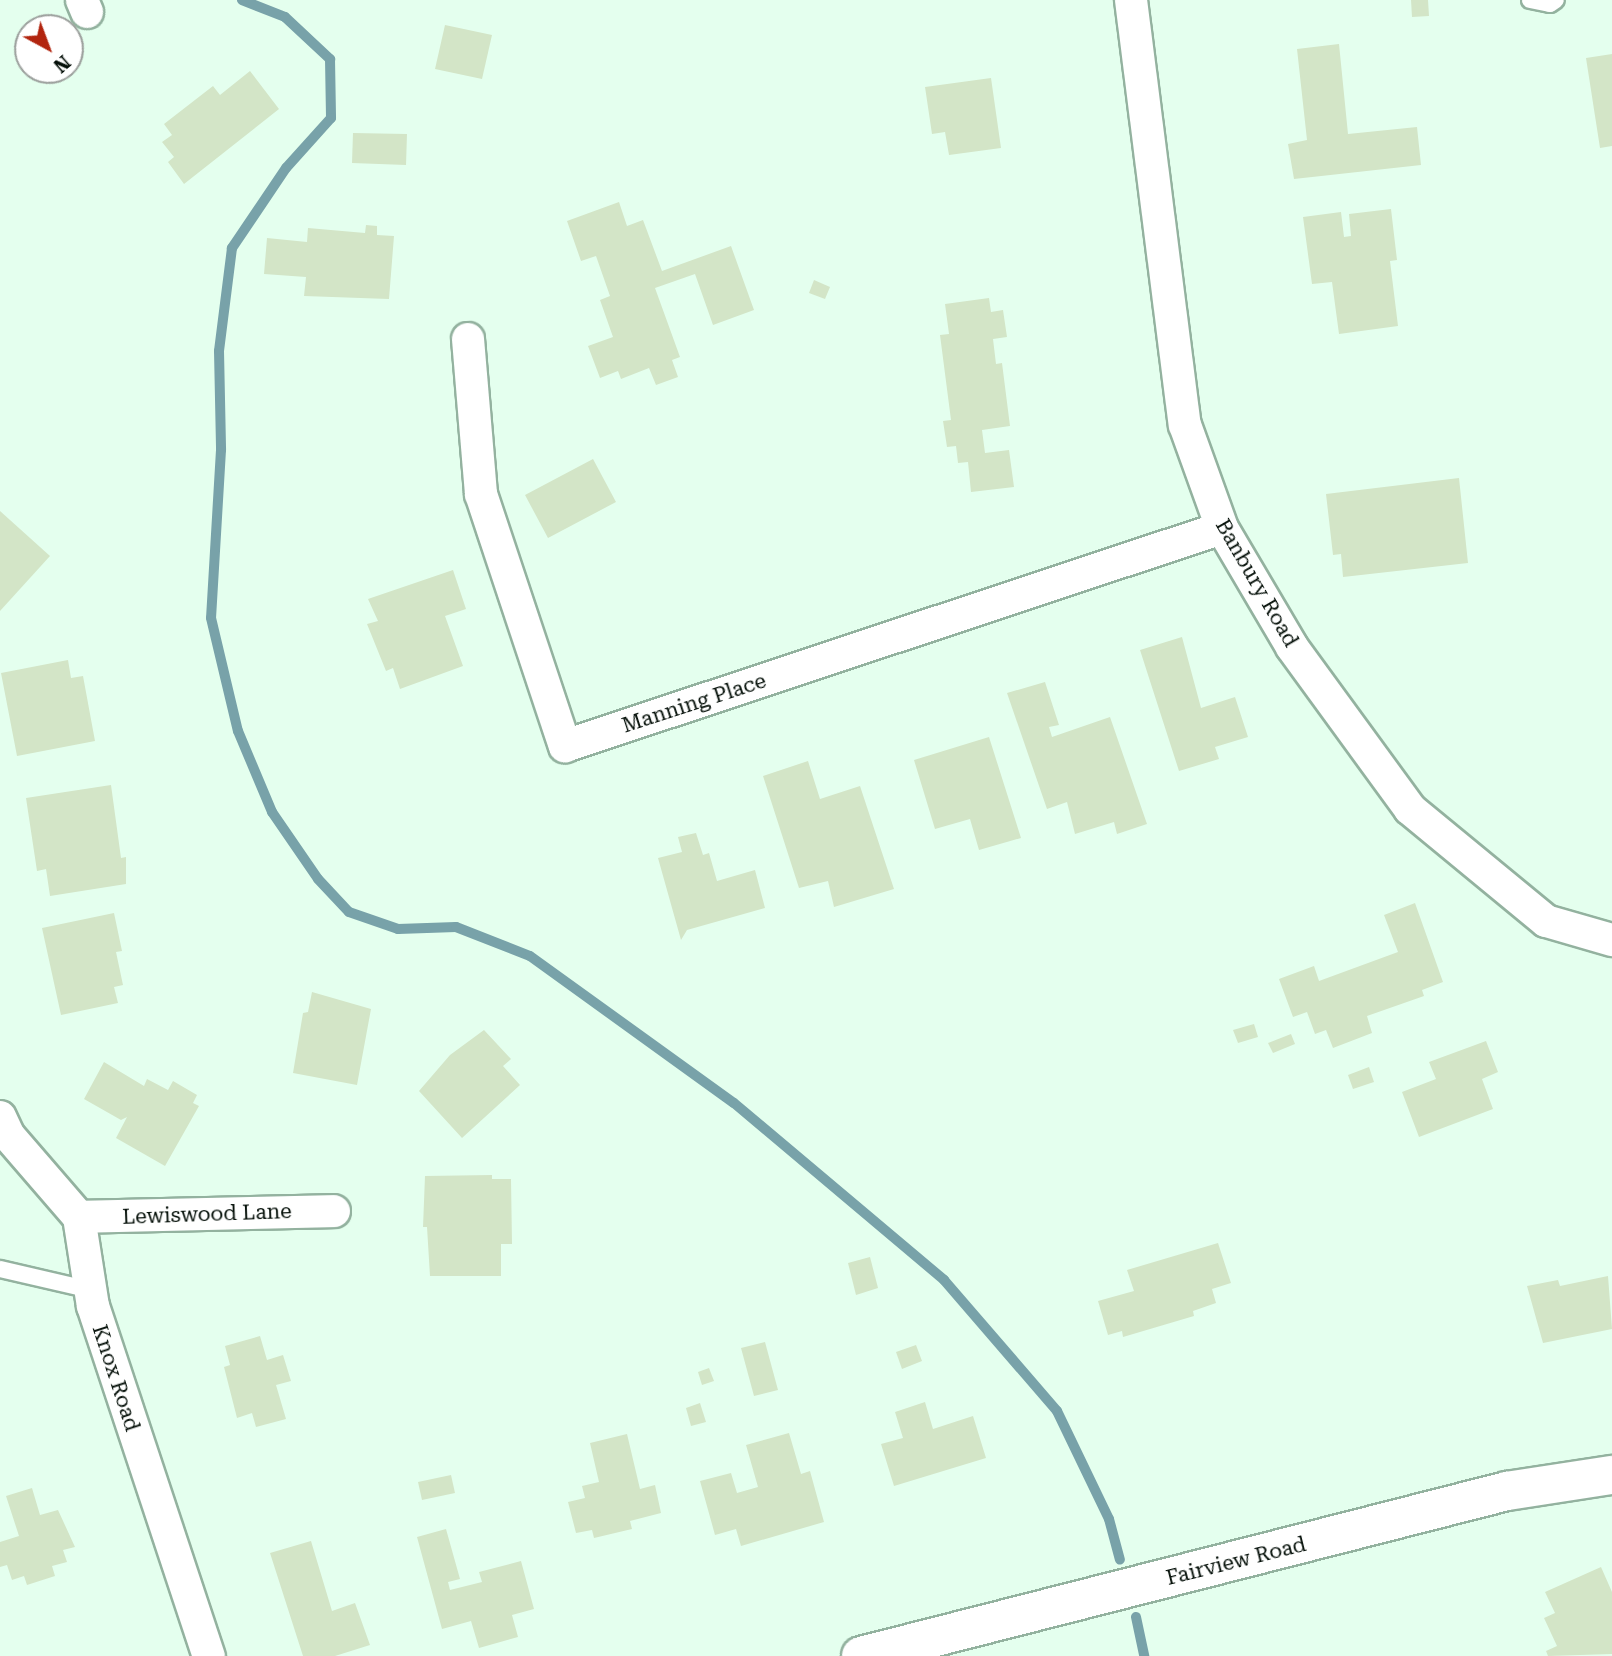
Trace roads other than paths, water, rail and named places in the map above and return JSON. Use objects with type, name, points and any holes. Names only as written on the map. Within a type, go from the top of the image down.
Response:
[{"type":"street","name":"Banbury Road","points":[[1131,0],[1185,425],[1223,528],[1292,647],[1410,809],[1546,921],[1612,940]]},
{"type":"street","name":"Manning Place","points":[[468,339],[481,494],[565,746],[1223,528]]},
{"type":"street","points":[[0,1117],[9,1136],[79,1217]]},
{"type":"street","name":"Lewiswood Lane","points":[[79,1217],[334,1211]]},
{"type":"street","name":"Knox Road","points":[[79,1217],[91,1290],[125,1408],[209,1656]]},
{"type":"street","name":"Fairview Road","points":[[861,1656],[1507,1492],[1612,1475]]},
{"type":"lane","points":[[1530,0],[1550,4],[1556,0]]},
{"type":"lane","points":[[0,1269],[91,1290]]},
{"type":"waterway","points":[[242,0],[285,17],[330,59],[331,118],[286,168],[232,248],[219,351],[221,450],[211,618],[238,731],[272,812],[318,879],[349,912],[398,929],[456,927],[530,956],[734,1103],[944,1280],[1057,1411],[1109,1519],[1120,1560]]},
{"type":"waterway","points":[[1136,1617],[1144,1656]]}]
